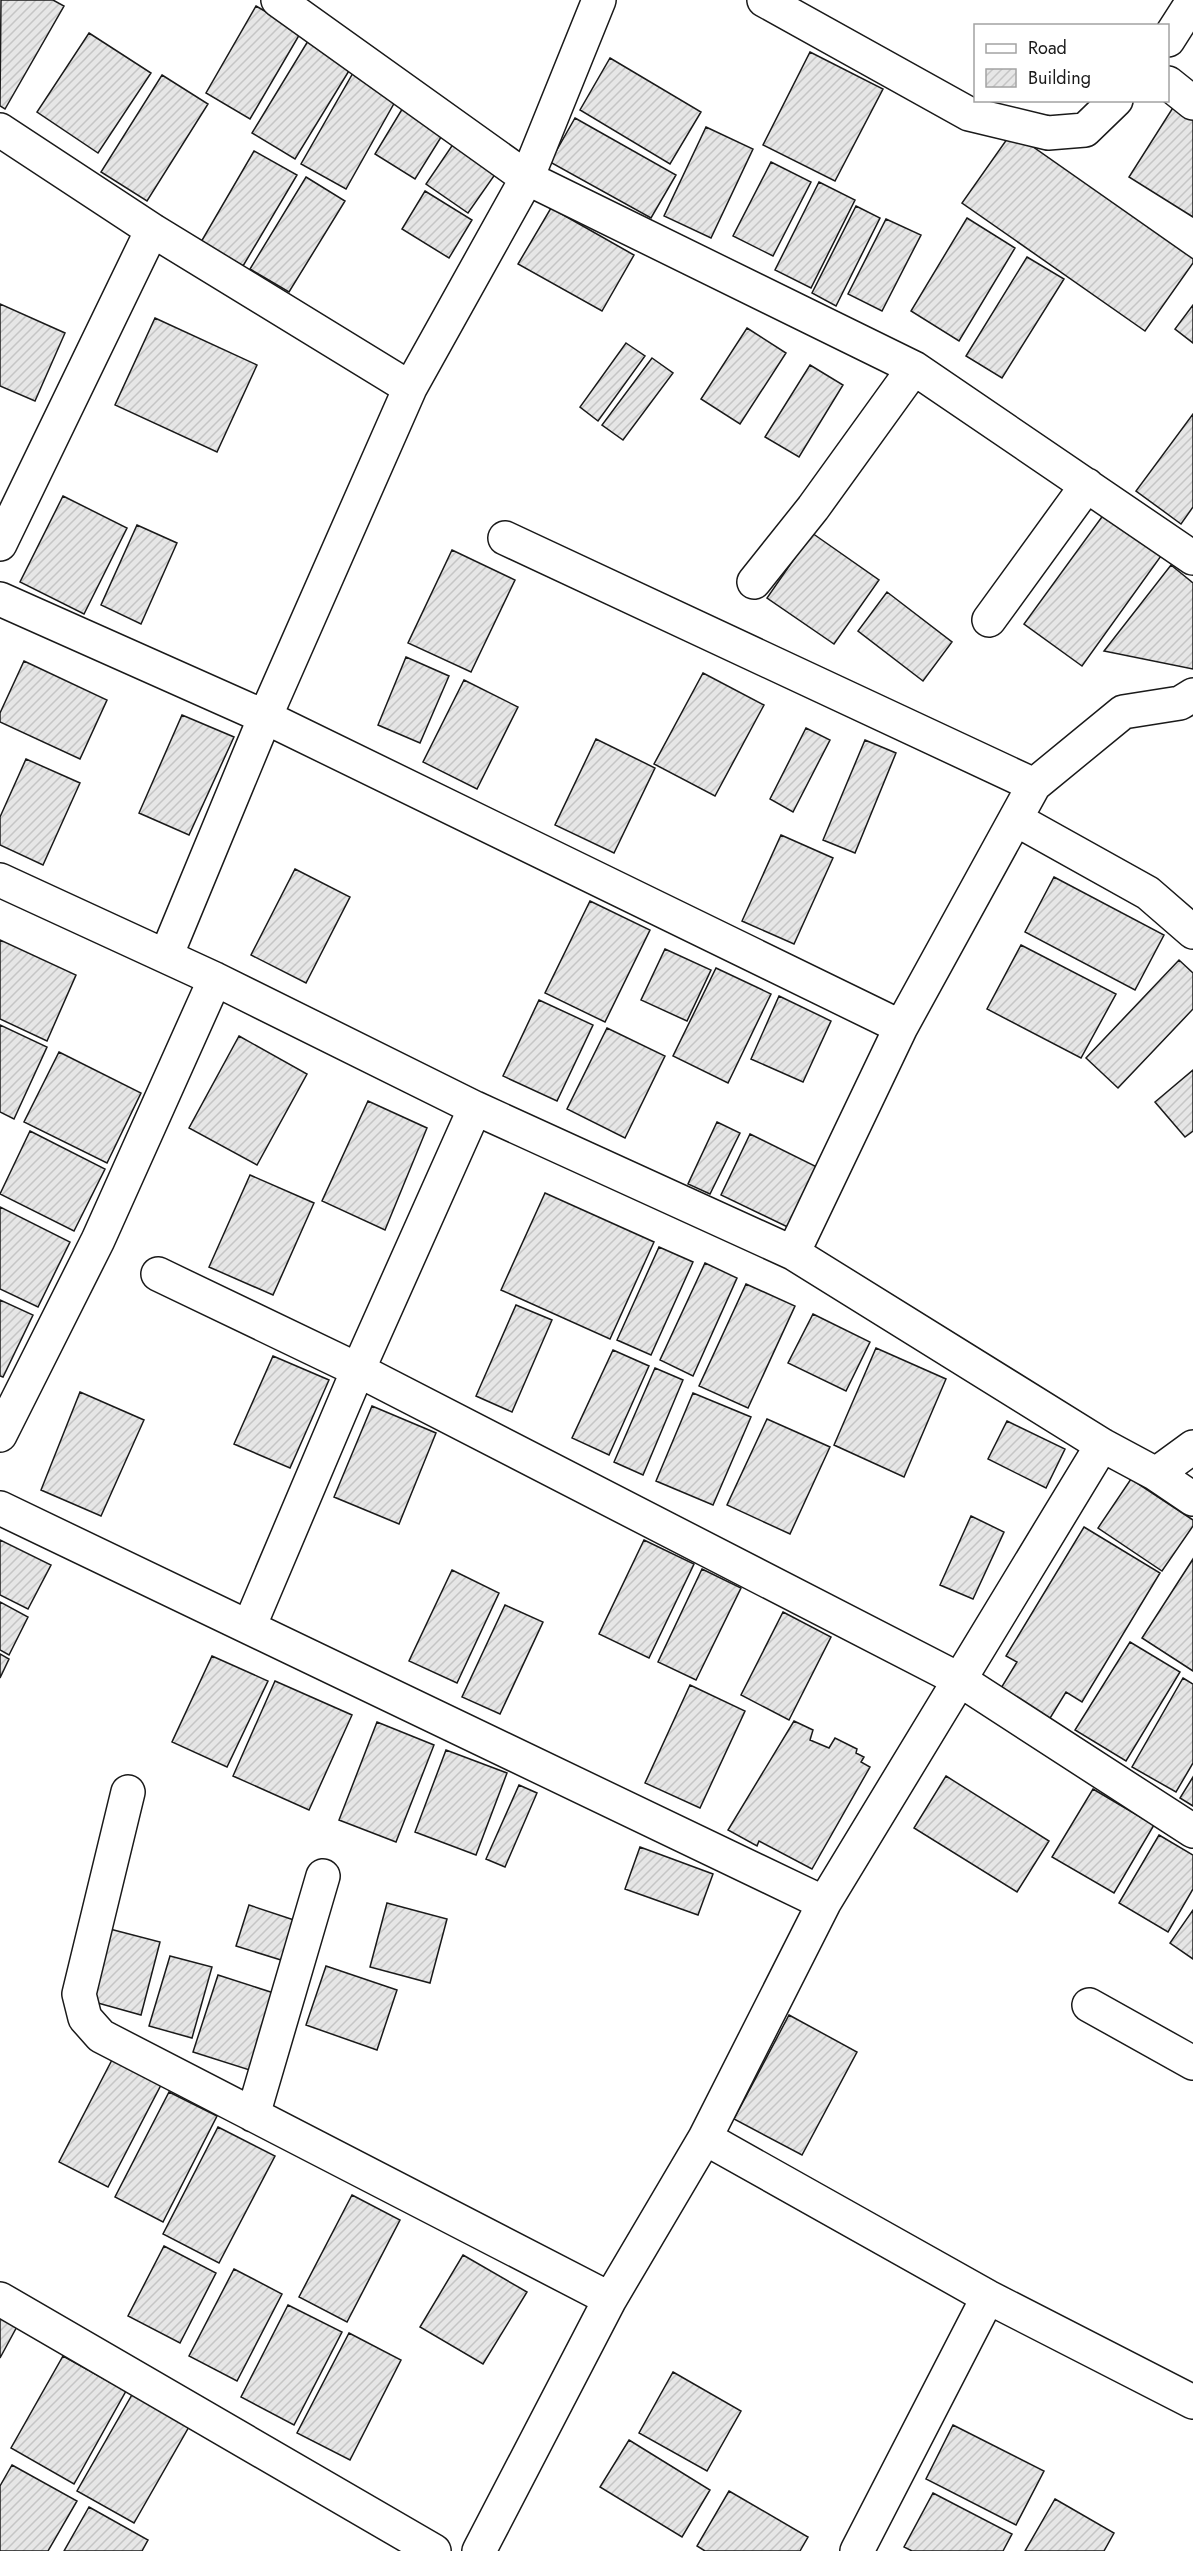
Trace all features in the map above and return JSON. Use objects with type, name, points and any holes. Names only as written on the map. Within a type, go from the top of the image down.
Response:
[{"type":"street","points":[[278,0],[527,178],[914,368],[1193,558]]},
{"type":"street","points":[[166,956],[265,717],[410,388],[527,178],[599,0]]},
{"type":"street","points":[[764,0],[969,114],[1048,133],[1085,130],[1114,102]]},
{"type":"street","points":[[1169,37],[1193,2]]},
{"type":"street","points":[[1169,85],[1193,103]]},
{"type":"street","points":[[0,129],[152,230],[410,388]]},
{"type":"street","points":[[0,544],[152,230]]},
{"type":"street","points":[[754,582],[813,508],[914,368]]},
{"type":"street","points":[[989,620],[1087,485]]},
{"type":"street","points":[[505,538],[1034,785]]},
{"type":"street","points":[[0,599],[265,717],[902,1027]]},
{"type":"street","points":[[792,1253],[902,1027],[1017,820],[1034,785],[1122,712],[1180,703],[1193,695]]},
{"type":"street","points":[[1017,820],[1148,893],[1193,932]]},
{"type":"street","points":[[0,880],[215,979],[475,1108],[792,1253],[1102,1445],[1156,1474],[1193,1499]]},
{"type":"street","points":[[0,1435],[98,1240],[215,979]]},
{"type":"street","points":[[249,1627],[358,1370],[475,1108]]},
{"type":"street","points":[[158,1274],[358,1370],[960,1680],[1193,1831]]},
{"type":"street","points":[[487,2548],[610,2299],[705,2138],[824,1903],[1102,1445]]},
{"type":"street","points":[[1156,1474],[1193,1447]]},
{"type":"street","points":[[0,1508],[824,1903]]},
{"type":"street","points":[[128,1792],[79,1994],[85,2018],[101,2036],[610,2299]]},
{"type":"street","points":[[253,2115],[322,1876]]},
{"type":"street","points":[[1089,2006],[1193,2062]]},
{"type":"street","points":[[705,2138],[988,2297],[1193,2402]]},
{"type":"street","points":[[857,2551],[988,2297]]},
{"type":"street","points":[[0,2299],[434,2551]]},
{"type":"building","points":[[1,0],[53,0],[64,6],[5,109],[0,106]]},
{"type":"building","points":[[256,6],[301,32],[250,119],[206,93]]},
{"type":"building","points":[[89,33],[151,73],[98,153],[37,112]]},
{"type":"building","points":[[311,36],[355,61],[295,159],[252,133]]},
{"type":"building","points":[[810,52],[883,89],[835,181],[763,145]]},
{"type":"building","points":[[610,58],[701,112],[670,164],[580,110]]},
{"type":"building","points":[[357,66],[401,91],[346,189],[301,164]]},
{"type":"building","points":[[162,75],[208,104],[147,201],[101,172]]},
{"type":"building","points":[[407,101],[448,126],[415,179],[375,154]]},
{"type":"building","points":[[1174,106],[1193,118],[1193,217],[1129,177]]},
{"type":"building","points":[[575,118],[676,175],[651,218],[550,162]]},
{"type":"building","points":[[706,127],[753,149],[711,238],[664,216]]},
{"type":"building","points":[[1012,132],[1193,259],[1193,263],[1145,331],[962,203]]},
{"type":"building","points":[[460,134],[503,163],[468,213],[426,184]]},
{"type":"building","points":[[254,151],[297,175],[243,266],[201,242]]},
{"type":"building","points":[[771,162],[811,182],[773,256],[733,236]]},
{"type":"building","points":[[306,177],[345,201],[289,292],[250,269]]},
{"type":"building","points":[[819,182],[855,200],[811,288],[775,270]]},
{"type":"building","points":[[425,191],[472,220],[449,258],[402,229]]},
{"type":"building","points":[[856,206],[880,218],[836,306],[812,293]]},
{"type":"building","points":[[551,208],[634,255],[602,311],[518,264]]},
{"type":"building","points":[[967,218],[1015,248],[959,341],[911,311]]},
{"type":"building","points":[[886,219],[921,235],[882,311],[848,294]]},
{"type":"building","points":[[1027,257],[1064,279],[1002,378],[966,356]]},
{"type":"building","points":[[0,304],[65,333],[35,401],[0,386]]},
{"type":"building","points":[[1193,305],[1193,343],[1175,329]]},
{"type":"building","points":[[155,318],[257,365],[217,452],[115,405]]},
{"type":"building","points":[[747,328],[786,353],[740,424],[701,399]]},
{"type":"building","points":[[626,343],[645,356],[598,421],[580,407]]},
{"type":"building","points":[[652,358],[673,373],[623,440],[602,425]]},
{"type":"building","points":[[810,365],[843,385],[799,457],[765,437]]},
{"type":"building","points":[[1193,414],[1193,507],[1181,524],[1136,491]]},
{"type":"building","points":[[63,496],[127,528],[84,614],[20,582]]},
{"type":"building","points":[[1104,514],[1161,556],[1082,666],[1024,624]]},
{"type":"building","points":[[137,525],[177,543],[141,624],[101,605]]},
{"type":"building","points":[[812,533],[879,580],[834,644],[767,598]]},
{"type":"building","points":[[452,550],[515,580],[471,672],[408,643]]},
{"type":"building","points":[[1171,565],[1193,583],[1193,669],[1104,651]]},
{"type":"building","points":[[887,592],[952,642],[923,681],[858,631]]},
{"type":"building","points":[[406,657],[449,676],[420,743],[378,725]]},
{"type":"building","points":[[24,661],[107,700],[80,759],[0,722],[0,713]]},
{"type":"building","points":[[703,673],[764,705],[715,796],[654,764]]},
{"type":"building","points":[[464,680],[518,707],[477,789],[423,762]]},
{"type":"building","points":[[182,715],[234,737],[189,835],[139,813]]},
{"type":"building","points":[[806,728],[830,740],[793,812],[770,799]]},
{"type":"building","points":[[596,739],[655,768],[614,853],[555,825]]},
{"type":"building","points":[[865,740],[896,753],[855,853],[823,840]]},
{"type":"building","points":[[26,759],[80,783],[43,865],[0,845],[0,817]]},
{"type":"building","points":[[781,835],[833,858],[794,944],[742,921]]},
{"type":"building","points":[[295,869],[350,897],[306,983],[251,955]]},
{"type":"building","points":[[1054,877],[1164,935],[1135,990],[1025,932]]},
{"type":"building","points":[[590,901],[650,930],[605,1022],[545,993]]},
{"type":"building","points":[[0,940],[76,975],[47,1041],[0,1019]]},
{"type":"building","points":[[1021,945],[1116,994],[1081,1058],[987,1009]]},
{"type":"building","points":[[665,949],[711,970],[687,1021],[641,1000]]},
{"type":"building","points":[[1179,960],[1193,973],[1193,1009],[1118,1088],[1086,1058]]},
{"type":"building","points":[[716,968],[771,994],[728,1083],[673,1056]]},
{"type":"building","points":[[779,996],[831,1021],[803,1082],[751,1059]]},
{"type":"building","points":[[539,1000],[593,1025],[557,1101],[503,1076]]},
{"type":"building","points":[[0,1025],[47,1047],[14,1119],[0,1112]]},
{"type":"building","points":[[607,1028],[665,1056],[625,1138],[567,1109]]},
{"type":"building","points":[[239,1036],[307,1074],[257,1165],[189,1128]]},
{"type":"building","points":[[59,1052],[141,1093],[107,1163],[24,1122]]},
{"type":"building","points":[[1193,1070],[1193,1131],[1185,1137],[1155,1102]]},
{"type":"building","points":[[368,1101],[427,1128],[385,1230],[322,1201]]},
{"type":"building","points":[[717,1122],[740,1133],[710,1194],[688,1184]]},
{"type":"building","points":[[30,1131],[105,1169],[74,1231],[0,1194]]},
{"type":"building","points":[[750,1134],[827,1172],[798,1232],[721,1195]]},
{"type":"building","points":[[250,1175],[314,1203],[273,1295],[209,1267]]},
{"type":"building","points":[[545,1193],[654,1242],[610,1339],[501,1290]]},
{"type":"building","points":[[0,1207],[70,1242],[38,1307],[0,1289]]},
{"type":"building","points":[[659,1247],[693,1262],[651,1355],[617,1340]]},
{"type":"building","points":[[705,1263],[737,1278],[693,1376],[660,1360]]},
{"type":"building","points":[[746,1284],[795,1306],[748,1408],[699,1386]]},
{"type":"building","points":[[0,1300],[33,1315],[3,1377],[0,1376]]},
{"type":"building","points":[[516,1305],[552,1320],[512,1412],[476,1396]]},
{"type":"building","points":[[813,1314],[870,1342],[846,1391],[788,1363]]},
{"type":"building","points":[[876,1348],[946,1379],[904,1477],[834,1445]]},
{"type":"building","points":[[613,1350],[649,1366],[609,1455],[572,1438]]},
{"type":"building","points":[[273,1356],[329,1380],[290,1468],[234,1444]]},
{"type":"building","points":[[655,1368],[683,1380],[643,1475],[614,1462]]},
{"type":"building","points":[[80,1392],[144,1420],[101,1516],[41,1490]]},
{"type":"building","points":[[693,1393],[751,1417],[713,1505],[656,1481]]},
{"type":"building","points":[[372,1406],[436,1433],[399,1524],[334,1497]]},
{"type":"building","points":[[767,1419],[830,1447],[790,1534],[727,1505]]},
{"type":"building","points":[[1007,1421],[1065,1449],[1046,1488],[988,1459]]},
{"type":"building","points":[[1131,1479],[1193,1520],[1193,1526],[1162,1571],[1098,1528]]},
{"type":"building","points":[[971,1516],[1004,1532],[973,1599],[940,1585]]},
{"type":"building","points":[[1084,1527],[1160,1573],[1082,1702],[1066,1692],[1044,1728],[995,1698],[1017,1662],[1006,1656]]},
{"type":"building","points":[[0,1540],[51,1565],[28,1609],[0,1595]]},
{"type":"building","points":[[644,1540],[694,1564],[649,1658],[599,1634]]},
{"type":"building","points":[[1193,1559],[1193,1671],[1142,1638]]},
{"type":"building","points":[[702,1569],[741,1588],[696,1680],[658,1662]]},
{"type":"building","points":[[452,1570],[499,1593],[457,1683],[409,1661]]},
{"type":"building","points":[[0,1602],[28,1617],[9,1655],[0,1650]]},
{"type":"building","points":[[505,1605],[543,1622],[500,1714],[462,1697]]},
{"type":"building","points":[[783,1612],[831,1637],[789,1720],[741,1695]]},
{"type":"building","points":[[1130,1642],[1180,1672],[1126,1761],[1075,1730]]},
{"type":"building","points":[[0,1654],[9,1659],[0,1678]]},
{"type":"building","points":[[212,1656],[268,1681],[227,1767],[172,1742]]},
{"type":"building","points":[[1183,1678],[1193,1684],[1193,1763],[1176,1792],[1132,1767]]},
{"type":"building","points":[[275,1681],[352,1715],[309,1810],[233,1776]]},
{"type":"building","points":[[690,1685],[745,1711],[700,1808],[645,1783]]},
{"type":"building","points":[[794,1721],[813,1730],[810,1740],[829,1748],[835,1738],[857,1749],[856,1753],[864,1757],[861,1762],[870,1767],[812,1869],[759,1841],[757,1846],[728,1830]]},
{"type":"building","points":[[377,1722],[434,1745],[396,1842],[339,1820]]},
{"type":"building","points":[[446,1750],[507,1773],[476,1855],[415,1832]]},
{"type":"building","points":[[946,1776],[1049,1841],[1017,1892],[914,1828]]},
{"type":"building","points":[[1193,1777],[1193,1806],[1180,1798]]},
{"type":"building","points":[[519,1785],[537,1793],[505,1867],[486,1859]]},
{"type":"building","points":[[1093,1789],[1154,1825],[1114,1893],[1052,1857]]},
{"type":"building","points":[[1159,1835],[1193,1855],[1193,1889],[1168,1932],[1119,1903]]},
{"type":"building","points":[[640,1847],[713,1874],[698,1915],[625,1889]]},
{"type":"building","points":[[387,1903],[447,1919],[430,1983],[370,1967]]},
{"type":"building","points":[[249,1905],[294,1920],[281,1960],[236,1946]]},
{"type":"building","points":[[1193,1910],[1193,1959],[1170,1943]]},
{"type":"building","points":[[106,1928],[160,1942],[141,2015],[87,2000]]},
{"type":"building","points":[[170,1956],[212,1967],[192,2038],[149,2026]]},
{"type":"building","points":[[326,1966],[397,1990],[377,2050],[306,2025]]},
{"type":"building","points":[[218,1975],[283,1996],[259,2073],[193,2052]]},
{"type":"building","points":[[789,2015],[857,2052],[802,2155],[734,2119]]},
{"type":"building","points":[[113,2058],[162,2083],[108,2187],[59,2162]]},
{"type":"building","points":[[169,2092],[217,2116],[163,2222],[115,2197]]},
{"type":"building","points":[[218,2127],[275,2156],[219,2263],[163,2234]]},
{"type":"building","points":[[352,2195],[400,2220],[347,2322],[299,2297]]},
{"type":"building","points":[[164,2246],[216,2273],[180,2343],[128,2316]]},
{"type":"building","points":[[463,2255],[527,2292],[483,2364],[420,2327]]},
{"type":"building","points":[[234,2269],[282,2294],[237,2381],[189,2356]]},
{"type":"building","points":[[288,2305],[342,2332],[294,2425],[241,2397]]},
{"type":"building","points":[[0,2310],[20,2321],[0,2358]]},
{"type":"building","points":[[349,2333],[401,2360],[350,2460],[297,2433]]},
{"type":"building","points":[[63,2356],[126,2391],[74,2484],[11,2448]]},
{"type":"building","points":[[673,2372],[741,2411],[707,2471],[639,2433]]},
{"type":"building","points":[[133,2393],[190,2425],[134,2523],[77,2491]]},
{"type":"building","points":[[953,2425],[1044,2471],[1016,2525],[926,2479]]},
{"type":"building","points":[[629,2440],[710,2490],[682,2537],[600,2487]]},
{"type":"building","points":[[12,2465],[77,2501],[48,2551],[0,2551],[0,2486]]},
{"type":"building","points":[[729,2491],[808,2537],[800,2551],[705,2551],[697,2546]]},
{"type":"building","points":[[933,2493],[1012,2534],[1003,2551],[912,2551],[904,2547]]},
{"type":"building","points":[[1055,2499],[1114,2533],[1104,2551],[1025,2551]]},
{"type":"building","points":[[89,2507],[148,2540],[142,2551],[64,2551]]}]
